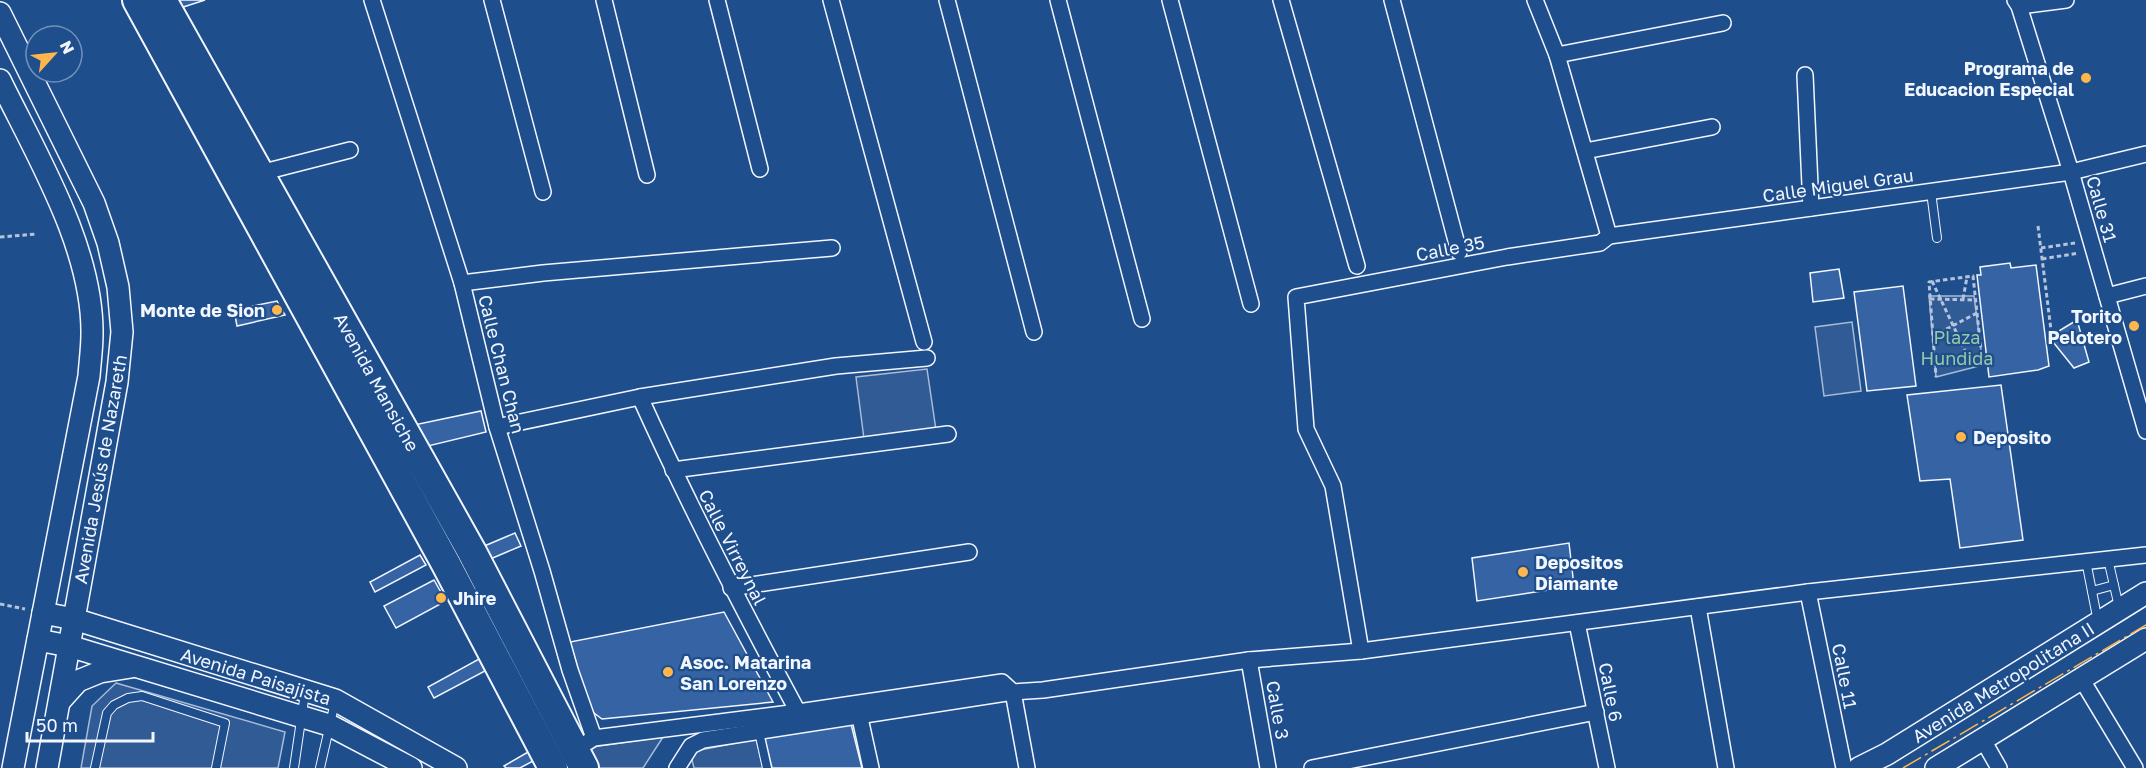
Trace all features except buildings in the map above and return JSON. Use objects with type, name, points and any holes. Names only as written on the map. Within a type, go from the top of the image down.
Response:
[{"type":"highway","name":"Avenida Mansiche","points":[[137,0],[230,142],[260,173],[446,564],[577,760]]},
{"type":"highway","name":"Avenida Mansiche","points":[[162,0],[230,142],[344,349],[472,552],[577,760]]},
{"type":"highway","points":[[446,564],[472,552]]},
{"type":"main road","name":"Avenida Jesús de Nazareth","points":[[0,14],[94,203],[108,243],[118,287],[122,332],[117,382],[47,768]]},
{"type":"main road","name":"Avenida Jesús de Nazareth","points":[[0,80],[64,212],[79,254],[88,294],[92,334],[89,376],[13,768]]},
{"type":"main road","points":[[2132,602],[2146,584]]},
{"type":"main road","name":"Avenida Metropolitana II","points":[[1859,768],[1887,754],[2132,602]]},
{"type":"main road","name":"Avenida Paisajista","points":[[43,613],[74,620],[335,700],[456,768]]},
{"type":"main road","name":"Avenida Metropolitana II","points":[[1936,768],[2146,639]]},
{"type":"main road","name":"Avenida Paisajista","points":[[38,640],[69,646],[329,724],[411,768]]},
{"type":"main road","points":[[59,702],[78,681],[100,672],[141,667]]},
{"type":"street","name":"Calle Chan Chan","points":[[372,0],[462,283],[497,427],[577,693],[577,760]]},
{"type":"street","points":[[492,0],[543,192]]},
{"type":"street","points":[[604,0],[647,175]]},
{"type":"street","points":[[717,0],[760,169]]},
{"type":"street","points":[[831,0],[924,342]]},
{"type":"street","points":[[946,0],[1034,332]]},
{"type":"street","points":[[1058,0],[1142,320]]},
{"type":"street","points":[[1170,0],[1251,304]]},
{"type":"street","points":[[1281,0],[1357,266]]},
{"type":"street","points":[[1392,0],[1459,252]]},
{"type":"street","points":[[1535,0],[1557,55],[1610,236]]},
{"type":"street","points":[[2017,3],[2066,0]]},
{"type":"street","name":"Calle 31","points":[[2017,3],[2071,172],[2145,425]]},
{"type":"street","points":[[1557,55],[1723,23]]},
{"type":"street","points":[[1806,75],[1811,208]]},
{"type":"street","points":[[1585,151],[1712,127]]},
{"type":"street","points":[[260,173],[350,150]]},
{"type":"street","points":[[2071,172],[2146,154]]},
{"type":"street","name":"Calle Miguel Grau","points":[[1610,236],[2071,172]]},
{"type":"street","name":"Calle 35","points":[[1362,651],[1333,486],[1306,429],[1296,297],[1507,257],[1600,243],[1610,236]]},
{"type":"street","points":[[462,283],[543,273],[832,248]]},
{"type":"street","points":[[2107,296],[2146,286]]},
{"type":"street","points":[[497,427],[640,397],[836,366],[927,358]]},
{"type":"street","name":"Calle Virreynal","points":[[640,397],[730,588],[798,712]]},
{"type":"street","points":[[673,470],[948,434]]},
{"type":"street","points":[[730,588],[969,552]]},
{"type":"street","points":[[577,760],[798,712],[859,710],[1043,690],[1249,660],[1362,651],[1808,592],[2146,555]]},
{"type":"street","name":"Calle 11","points":[[1808,592],[1844,768]]},
{"type":"street","points":[[1698,607],[1726,768]]},
{"type":"street","name":"Calle 6","points":[[1577,623],[1607,768]]},
{"type":"street","name":"Calle 3","points":[[1249,660],[1268,768]]},
{"type":"street","points":[[2082,680],[2135,768]]},
{"type":"street","points":[[1013,692],[1027,768]]},
{"type":"street","points":[[677,768],[691,746],[703,740],[759,732],[859,710]]},
{"type":"street","points":[[859,710],[871,768]]},
{"type":"street","points":[[1312,768],[1596,712]]},
{"type":"street","points":[[1983,740],[2000,768]]},
{"type":"lane","points":[[1931,192],[1937,238]]},
{"type":"lane","points":[[2108,559],[2114,585],[2132,602]]},
{"type":"lane","points":[[2086,561],[2098,623]]},
{"type":"lane","points":[[2092,591],[2114,585]]},
{"type":"lane","points":[[294,768],[305,691]]},
{"type":"lane","points":[[95,768],[107,713],[114,705],[128,698],[142,696],[225,723],[216,768]]},
{"type":"lane","points":[[320,768],[335,700]]},
{"type":"lane","points":[[759,732],[767,768]]},
{"type":"path","points":[[2038,226],[2051,330]]},
{"type":"path","points":[[0,237],[37,234]]},
{"type":"path","points":[[2041,248],[2092,246]]},
{"type":"path","points":[[2042,259],[2092,246]]},
{"type":"path","points":[[1934,355],[1982,358],[1973,276],[1929,282],[1934,355],[1936,377]]},
{"type":"path","points":[[1963,300],[1967,277]]},
{"type":"path","points":[[1932,281],[1968,357]]},
{"type":"path","points":[[1930,298],[1976,300]]},
{"type":"path","points":[[1933,336],[1977,313]]},
{"type":"path","points":[[0,604],[43,613]]},
{"type":"shaded area","name":"Plaza Hundida","points":[[1929,296],[1974,296],[1983,365],[1936,377]]},
{"type":"shaded area","points":[[1852,322],[1861,391],[1824,396],[1815,327]]},
{"type":"shaded area","points":[[927,369],[936,430],[864,439],[856,377]]},
{"type":"shaded area","points":[[116,683],[285,732],[278,768],[81,768],[92,706]]},
{"type":"shaded area","points":[[663,737],[643,768],[591,768],[588,752],[592,747]]},
{"type":"shaded area","points":[[756,739],[763,768],[694,768],[690,752]]},
{"type":"power","points":[[1903,768],[2146,625]]},
{"type":"place","name":"Programa de Educacion Especial","points":[[2086,78]]},
{"type":"place","name":"Monte de Sion","points":[[277,310]]},
{"type":"place","name":"Torito Pelotero","points":[[2134,326]]},
{"type":"place","name":"Deposito","points":[[1961,437]]},
{"type":"place","name":"Depositos Diamante","points":[[1523,572]]},
{"type":"place","name":"Jhire","points":[[441,598]]},
{"type":"place","name":"Asoc. Matarina San Lorenzo","points":[[668,672]]}]
